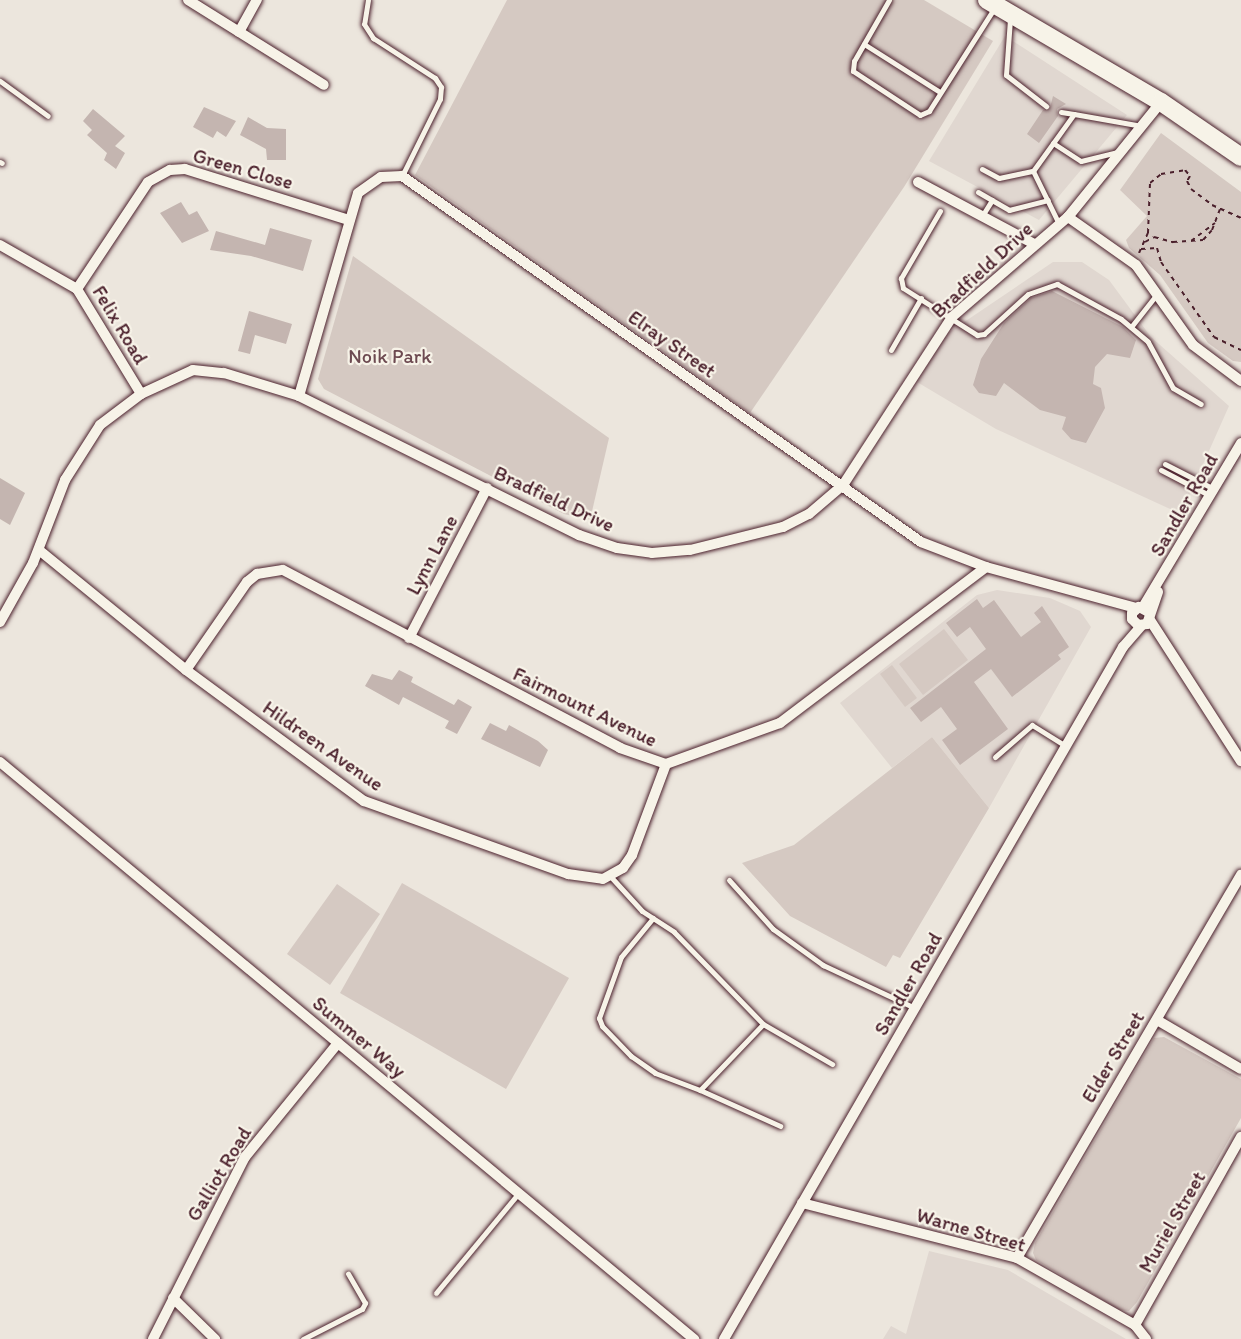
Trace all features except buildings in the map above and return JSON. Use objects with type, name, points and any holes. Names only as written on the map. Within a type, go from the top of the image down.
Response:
[{"type":"main road","points":[[998,7],[1241,157]]},
{"type":"main road","points":[[1154,102],[1241,172]]},
{"type":"street","points":[[188,0],[324,85]]},
{"type":"street","points":[[239,32],[257,0]]},
{"type":"street","name":"Bradfield Drive","points":[[0,622],[39,550],[53,504],[79,455],[104,420],[141,394],[181,374],[202,370],[224,372],[299,396],[579,535],[617,548],[671,553],[736,542],[783,527],[809,514],[843,485],[952,317],[1068,217],[1142,126],[1154,102]]},
{"type":"street","name":"Green Close","points":[[77,289],[148,182],[170,170],[185,169],[349,220]]},
{"type":"street","points":[[299,396],[358,193],[368,183],[381,177],[402,176]]},
{"type":"street","name":"Elray Street","points":[[402,176],[921,542],[986,567],[1112,602],[1141,616]]},
{"type":"street","points":[[918,182],[1034,244]]},
{"type":"street","points":[[1068,217],[1134,263],[1159,292],[1193,345],[1241,381]]},
{"type":"street","name":"Felix Road","points":[[0,245],[77,289],[141,394]]},
{"type":"street","name":"Sandler Road","points":[[724,1339],[1241,444]]},
{"type":"street","name":"Lynn Lane","points":[[409,638],[487,488]]},
{"type":"street","name":"Hildreen Avenue","points":[[39,550],[186,670],[371,805],[568,874],[590,880],[611,877]]},
{"type":"street","name":"Fairmount Avenue","points":[[186,670],[247,582],[270,570],[296,574],[409,638],[620,748],[666,764],[748,738],[786,720],[986,567]]},
{"type":"street","points":[[1141,616],[1241,761]]},
{"type":"street","name":"Summer Way","points":[[0,762],[694,1339]]},
{"type":"street","points":[[611,877],[632,855],[666,764]]},
{"type":"street","name":"Elder Street","points":[[1017,1258],[1241,875]]},
{"type":"street","points":[[1157,1020],[1241,1069]]},
{"type":"street","name":"Galliot Road","points":[[153,1339],[245,1157],[338,1043]]},
{"type":"street","name":"Muriel Street","points":[[1135,1325],[1241,1137]]},
{"type":"street","name":"Warne Street","points":[[802,1203],[1017,1258],[1135,1325],[1146,1339]]},
{"type":"street","points":[[173,1298],[215,1339]]},
{"type":"lane","points":[[369,0],[364,24],[373,39],[435,78],[441,87],[440,99],[402,176]]},
{"type":"lane","points":[[889,0],[864,44],[853,71],[920,115],[929,111],[998,7]]},
{"type":"lane","points":[[998,7],[1006,75],[1046,106]]},
{"type":"lane","points":[[864,44],[940,92]]},
{"type":"lane","points":[[0,81],[48,116]]},
{"type":"lane","points":[[1061,112],[1142,126]]},
{"type":"lane","points":[[982,170],[999,178],[1033,171],[1074,114]]},
{"type":"lane","points":[[1053,143],[1086,161],[1123,150]]},
{"type":"lane","points":[[1033,171],[1059,224]]},
{"type":"lane","points":[[978,192],[1009,210],[1048,200]]},
{"type":"lane","points":[[982,216],[992,200]]},
{"type":"lane","points":[[940,211],[901,278],[903,288],[952,317],[971,333],[984,334],[1028,294],[1057,284],[1131,327],[1148,342],[1173,388],[1201,404]]},
{"type":"lane","points":[[1131,327],[1159,292]]},
{"type":"lane","points":[[891,350],[921,298]]},
{"type":"lane","points":[[1165,464],[1213,493]]},
{"type":"lane","points":[[1161,470],[1213,493]]},
{"type":"lane","points":[[995,757],[1032,725],[1066,746]]},
{"type":"lane","points":[[611,877],[653,918],[674,932],[763,1024],[832,1064]]},
{"type":"lane","points":[[729,880],[773,929],[823,965],[915,1008]]},
{"type":"lane","points":[[653,918],[621,957],[599,1021],[646,1068],[780,1126]]},
{"type":"lane","points":[[700,1090],[763,1024]]},
{"type":"lane","points":[[436,1293],[518,1194]]},
{"type":"lane","points":[[303,1339],[362,1309],[365,1303],[348,1273]]},
{"type":"path","points":[[1241,218],[1220,209],[1191,189],[1187,181],[1190,176],[1185,170],[1161,174],[1150,183],[1144,243],[1141,249],[1157,248],[1161,262],[1214,337],[1241,350]]},
{"type":"path","points":[[1144,243],[1154,237],[1191,242],[1208,236],[1220,209]]},
{"type":"path","points":[[1191,242],[1215,223]]},
{"type":"shaded area","points":[[1005,36],[1127,115],[1039,220],[929,161]]},
{"type":"shaded area","points":[[1053,262],[1082,262],[1109,280],[1151,337],[1229,406],[1181,514],[996,429],[917,382],[939,339]]},
{"type":"shaded area","points":[[997,590],[1050,598],[1080,611],[1091,627],[989,808],[932,737],[892,768],[840,703],[977,595]]},
{"type":"shaded area","points":[[929,1251],[1008,1270],[1126,1339],[883,1339],[891,1326],[906,1334]]},
{"type":"green space","points":[[507,0],[924,0],[993,41],[904,187],[750,413],[415,175]]},
{"type":"green space","points":[[1161,133],[1241,192],[1241,362],[1233,361],[1208,343],[1160,275],[1129,248],[1126,240],[1147,216],[1120,190]]},
{"type":"green space","name":"Noik Park","points":[[353,256],[609,438],[590,520],[564,514],[324,389],[318,379]]},
{"type":"green space","points":[[944,629],[968,660],[923,695],[899,664]]},
{"type":"green space","points":[[892,665],[917,698],[905,707],[880,674]]},
{"type":"green space","points":[[932,737],[989,808],[900,958],[893,955],[886,967],[790,916],[742,863],[794,845]]},
{"type":"green space","points":[[402,883],[569,978],[506,1089],[340,993]]},
{"type":"green space","points":[[337,884],[380,914],[330,985],[287,954]]},
{"type":"green space","points":[[1164,1037],[1241,1079],[1241,1118],[1137,1302],[1129,1311],[1119,1310],[1036,1260],[1033,1253],[1035,1243],[1154,1038]]}]
